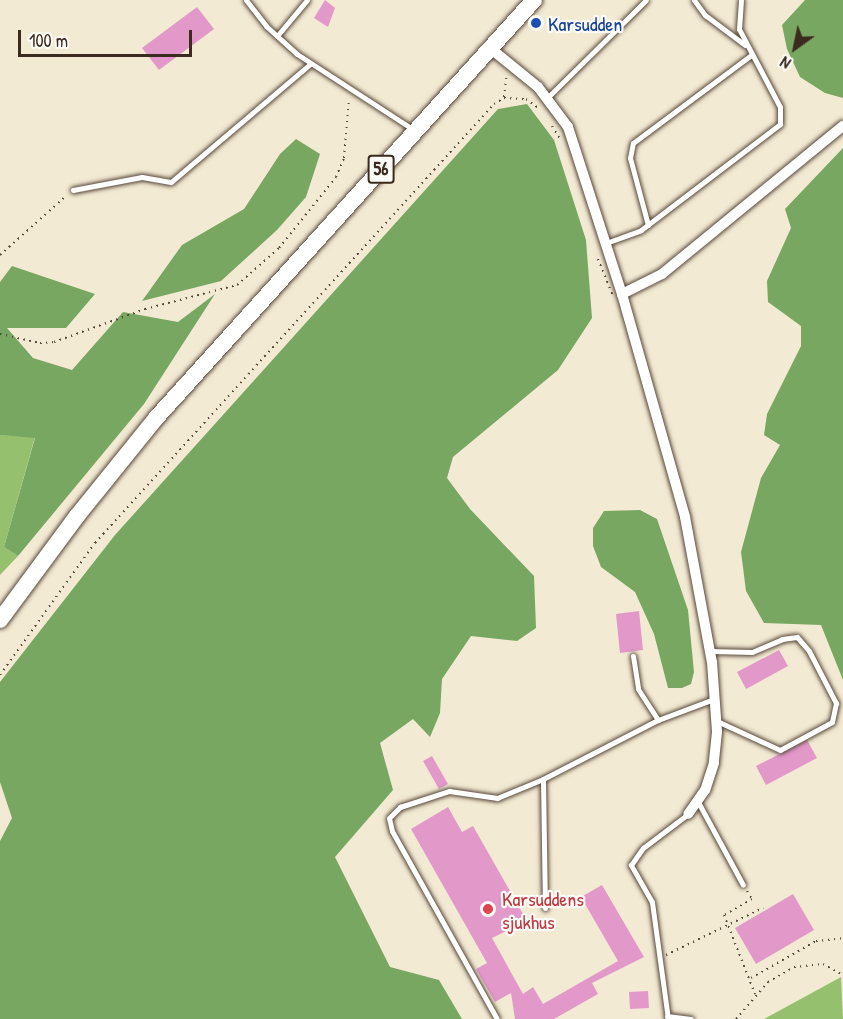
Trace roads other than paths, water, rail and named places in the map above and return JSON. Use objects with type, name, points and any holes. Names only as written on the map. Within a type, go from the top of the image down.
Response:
[{"type":"highway","name":"56","points":[[0,620],[77,516],[157,417],[534,0]]},
{"type":"street","points":[[490,48],[516,66],[547,98],[568,127],[581,161],[622,294],[684,517],[710,651],[717,721],[714,763],[688,814]]},
{"type":"street","points":[[622,294],[662,274],[843,126]]},
{"type":"lane","points":[[246,0],[277,36],[310,64],[415,131]]},
{"type":"lane","points":[[277,36],[307,0]]},
{"type":"lane","points":[[547,98],[646,0]]},
{"type":"lane","points":[[694,0],[705,15],[747,46]]},
{"type":"lane","points":[[606,243],[648,225],[780,124],[780,107],[747,46],[737,19],[741,0]]},
{"type":"lane","points":[[648,225],[630,158],[633,143],[752,55]]},
{"type":"lane","points":[[73,190],[142,177],[171,182],[310,64]]},
{"type":"lane","points":[[710,651],[752,652],[782,639],[797,637],[809,651],[836,703],[832,722],[780,750],[717,721]]},
{"type":"lane","points":[[633,656],[638,689],[658,720]]},
{"type":"lane","points":[[497,1019],[392,831],[389,818],[400,807],[449,791],[497,798],[543,779],[658,720],[716,698]]},
{"type":"lane","points":[[543,779],[545,908]]},
{"type":"lane","points":[[697,800],[743,885]]},
{"type":"lane","points":[[688,814],[643,848],[631,865],[652,902],[668,1018],[691,1019]]},
{"type":"place","name":"Karsudden","points":[[536,23]]},
{"type":"place","name":"Karsuddens sjukhus","points":[[488,909]]}]
